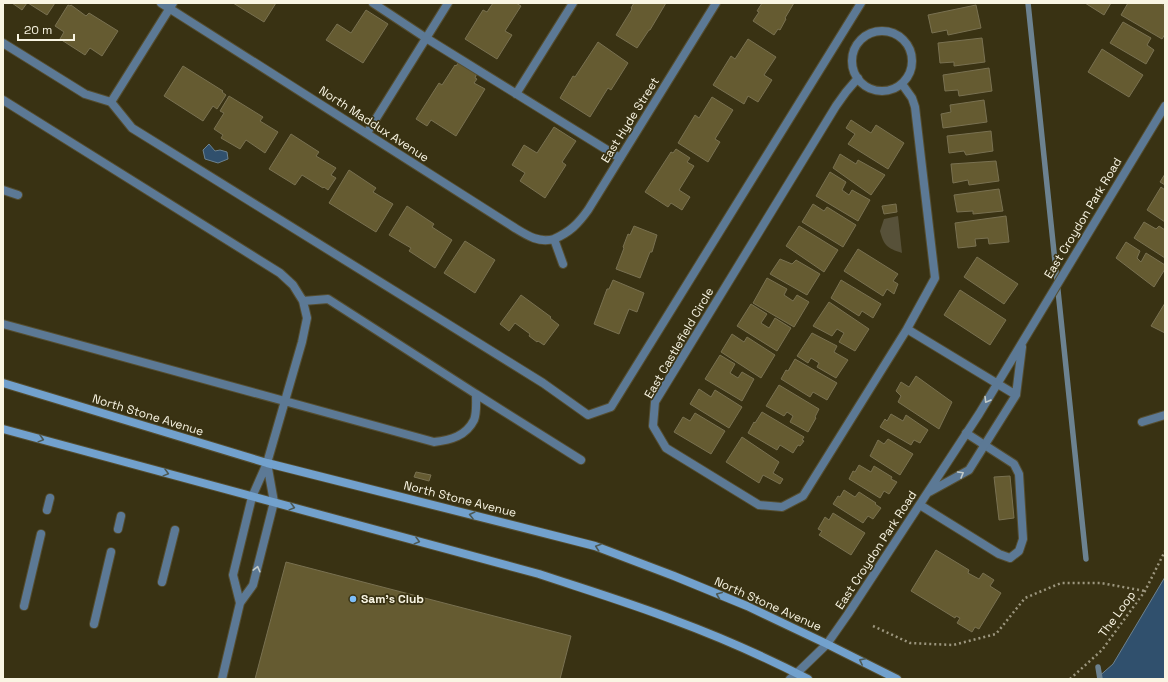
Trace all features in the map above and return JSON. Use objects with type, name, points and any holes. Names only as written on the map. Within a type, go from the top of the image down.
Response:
[{"type":"main road","name":"North Stone Avenue","points":[[3,383],[267,463],[595,546],[740,603],[897,679]]},
{"type":"main road","points":[[3,429],[539,574],[675,620],[732,644],[793,676],[808,679]]},
{"type":"street","name":"North Maddux Avenue","points":[[161,3],[171,6],[527,235],[538,240],[547,241],[554,239]]},
{"type":"street","points":[[373,3],[426,38],[620,158]]},
{"type":"street","points":[[367,133],[448,3]]},
{"type":"street","points":[[516,94],[573,3]]},
{"type":"street","name":"East Hyde Street","points":[[554,239],[566,234],[578,223],[588,210],[716,3]]},
{"type":"street","points":[[3,43],[85,94],[111,102],[132,128],[543,383],[588,415],[611,407],[860,3]]},
{"type":"street","points":[[111,102],[171,6]]},
{"type":"street","points":[[882,31],[891,32],[900,37],[907,44],[911,53],[912,62],[910,72],[905,81],[898,87],[888,91],[878,91],[869,88],[858,78],[853,65],[853,55],[863,38],[872,33],[882,31]]},
{"type":"street","name":"East Castlefield Circle","points":[[858,78],[836,106],[655,402],[653,426],[666,448],[760,505],[782,506],[803,496],[907,330],[935,278],[915,107],[912,98],[902,84]]},
{"type":"street","points":[[3,100],[280,273],[293,285],[303,302],[307,318],[302,342],[267,463],[252,497],[233,575],[240,603]]},
{"type":"street","name":"East Croydon Park Road","points":[[793,676],[827,644],[927,494],[998,383],[1165,106]]},
{"type":"street","points":[[3,190],[18,195]]},
{"type":"street","points":[[554,239],[563,264]]},
{"type":"street","points":[[303,302],[328,299],[581,460]]},
{"type":"street","points":[[3,324],[434,442],[448,440],[464,434],[474,419],[476,394]]},
{"type":"street","points":[[907,330],[1016,395]]},
{"type":"street","name":"East Croydon Park Road","points":[[927,494],[969,470],[1016,395],[1022,342]]},
{"type":"street","points":[[1142,422],[1165,416]]},
{"type":"street","points":[[920,504],[999,554],[1010,558],[1019,551],[1023,539],[1019,474],[1014,464],[966,434]]},
{"type":"street","points":[[222,679],[240,603],[253,585],[274,502],[267,463]]},
{"type":"street","points":[[47,510],[50,498]]},
{"type":"street","points":[[118,529],[121,516]]},
{"type":"street","points":[[162,582],[175,530]]},
{"type":"street","points":[[24,606],[41,534]]},
{"type":"street","points":[[94,624],[111,552]]},
{"type":"path","name":"The Loop","points":[[1070,679],[1102,650],[1145,591],[1165,550]]},
{"type":"path","points":[[873,626],[910,643],[953,645],[996,634],[1025,598],[1061,583],[1101,583],[1145,591]]},
{"type":"shaded area","points":[[898,216],[902,253],[887,246],[880,231],[884,219]]},
{"type":"water","points":[[209,144],[215,151],[220,150],[227,152],[228,159],[218,163],[205,159],[203,150]]},
{"type":"water","points":[[1165,577],[1165,679],[1096,679],[1113,664]]},
{"type":"building","points":[[12,3],[27,3],[22,10]]},
{"type":"building","points":[[28,3],[55,3],[47,15]]},
{"type":"building","points":[[233,3],[276,3],[264,22]]},
{"type":"building","points":[[493,3],[516,3],[521,6],[505,31],[512,35],[497,59],[465,39],[483,10],[487,12]]},
{"type":"building","points":[[634,3],[666,3],[637,48],[616,35]]},
{"type":"building","points":[[762,3],[794,3],[780,30],[778,29],[774,35],[753,21],[759,12],[757,11]]},
{"type":"building","points":[[1085,3],[1111,3],[1104,15]]},
{"type":"building","points":[[1128,3],[1161,3],[1165,6],[1165,34],[1162,39],[1121,15]]},
{"type":"building","points":[[68,5],[71,5],[86,16],[89,13],[118,31],[102,56],[90,48],[85,55],[60,39],[64,32],[55,26]]},
{"type":"building","points":[[976,5],[981,28],[948,35],[947,30],[932,33],[928,15]]},
{"type":"building","points":[[366,10],[388,24],[363,63],[326,40],[337,24],[351,33]]},
{"type":"building","points":[[1123,22],[1151,38],[1147,45],[1154,50],[1146,64],[1110,43]]},
{"type":"building","points":[[982,38],[985,62],[954,66],[954,62],[940,63],[938,43]]},
{"type":"building","points":[[748,39],[776,57],[764,75],[772,80],[758,102],[748,96],[744,104],[713,85],[731,56],[735,59]]},
{"type":"building","points":[[598,42],[628,63],[611,90],[608,88],[590,117],[560,98],[573,76],[575,77]]},
{"type":"building","points":[[1102,49],[1143,75],[1129,97],[1088,72]]},
{"type":"building","points":[[459,62],[477,73],[475,78],[477,79],[474,83],[485,89],[456,136],[431,120],[427,126],[416,119],[439,83],[442,85],[455,65],[456,66]]},
{"type":"building","points":[[183,66],[223,91],[222,92],[226,95],[217,109],[213,106],[203,121],[164,96]]},
{"type":"building","points":[[989,68],[992,91],[959,96],[958,90],[945,91],[943,75]]},
{"type":"building","points":[[229,96],[263,117],[260,121],[278,132],[265,153],[246,140],[240,149],[221,138],[223,135],[214,129],[224,113],[220,111]]},
{"type":"building","points":[[712,97],[733,110],[715,139],[720,142],[708,162],[678,143],[695,115],[699,118]]},
{"type":"building","points":[[984,100],[987,122],[943,128],[941,114],[951,112],[950,105]]},
{"type":"building","points":[[851,120],[871,133],[876,125],[904,143],[888,169],[848,144],[855,134],[846,128]]},
{"type":"building","points":[[554,127],[576,141],[562,162],[566,165],[545,198],[520,181],[525,173],[512,165],[524,145],[537,153]]},
{"type":"building","points":[[991,131],[993,151],[966,155],[964,151],[949,153],[947,136]]},
{"type":"building","points":[[291,134],[319,152],[316,156],[336,168],[331,175],[336,178],[328,190],[302,175],[295,185],[269,169]]},
{"type":"building","points":[[676,149],[690,158],[687,162],[694,166],[679,190],[690,197],[682,210],[671,203],[668,207],[645,192],[671,152],[673,153]]},
{"type":"building","points":[[840,154],[856,164],[858,160],[885,175],[871,195],[833,168]]},
{"type":"building","points":[[996,161],[999,181],[969,185],[968,180],[953,183],[951,164]]},
{"type":"building","points":[[349,170],[376,188],[373,192],[393,204],[376,232],[329,203]]},
{"type":"building","points":[[830,172],[846,182],[842,190],[849,195],[852,190],[870,200],[858,221],[816,196]]},
{"type":"building","points":[[1165,174],[1165,185],[1160,182]]},
{"type":"building","points":[[1161,187],[1165,190],[1165,222],[1147,210]]},
{"type":"building","points":[[999,189],[1003,211],[973,214],[973,211],[957,212],[954,195]]},
{"type":"building","points":[[813,204],[824,211],[827,207],[856,225],[843,247],[802,222]]},
{"type":"building","points":[[896,204],[897,212],[884,214],[882,206]]},
{"type":"building","points":[[407,206],[434,224],[432,227],[452,240],[435,268],[409,251],[411,248],[389,235]]},
{"type":"building","points":[[1006,216],[1009,242],[989,244],[988,238],[975,239],[976,246],[958,248],[955,223]]},
{"type":"building","points":[[1144,222],[1156,229],[1159,226],[1165,230],[1165,258],[1134,238]]},
{"type":"building","points":[[634,226],[657,235],[652,252],[650,252],[640,278],[616,269],[628,234],[630,235]]},
{"type":"building","points":[[799,226],[838,250],[824,272],[786,246]]},
{"type":"building","points":[[465,241],[495,260],[475,293],[444,273]]},
{"type":"building","points":[[1126,242],[1140,251],[1137,258],[1141,262],[1146,253],[1165,265],[1165,269],[1154,287],[1116,258]]},
{"type":"building","points":[[858,249],[898,274],[893,281],[898,284],[894,294],[887,289],[883,296],[844,271]]},
{"type":"building","points":[[977,257],[1018,284],[1004,304],[964,277]]},
{"type":"building","points":[[780,259],[792,264],[796,260],[820,274],[807,295],[770,274]]},
{"type":"building","points":[[767,278],[787,289],[784,295],[793,301],[797,295],[809,302],[794,327],[753,303]]},
{"type":"building","points":[[613,280],[644,293],[637,312],[629,309],[619,334],[594,324],[607,289],[609,289]]},
{"type":"building","points":[[841,280],[881,304],[873,318],[862,311],[859,316],[831,298]]},
{"type":"building","points":[[960,290],[1006,320],[990,345],[944,315]]},
{"type":"building","points":[[521,295],[551,317],[550,318],[559,325],[544,345],[529,336],[530,334],[515,323],[509,331],[500,324]]},
{"type":"building","points":[[829,302],[869,329],[855,351],[839,342],[844,333],[837,329],[832,336],[813,326]]},
{"type":"building","points":[[1165,303],[1165,333],[1151,326]]},
{"type":"building","points":[[751,304],[767,314],[761,323],[769,328],[775,318],[791,328],[777,351],[737,326]]},
{"type":"building","points":[[812,333],[837,346],[834,352],[848,360],[836,378],[817,367],[819,363],[811,358],[808,363],[797,356]]},
{"type":"building","points":[[732,334],[744,342],[747,337],[775,355],[761,378],[721,352]]},
{"type":"building","points":[[720,355],[735,364],[730,373],[738,378],[742,372],[754,379],[742,401],[705,379]]},
{"type":"building","points":[[795,359],[837,383],[827,400],[813,392],[810,397],[781,379]]},
{"type":"building","points":[[916,376],[952,402],[939,429],[898,402],[901,396],[896,391],[901,382],[909,387]]},
{"type":"building","points":[[779,385],[819,409],[808,432],[790,422],[793,416],[787,412],[784,416],[766,406]]},
{"type":"building","points":[[699,389],[711,397],[715,390],[742,407],[729,428],[690,404]]},
{"type":"building","points":[[762,412],[804,437],[802,440],[804,441],[800,446],[798,445],[793,453],[780,445],[777,450],[748,433]]},
{"type":"building","points":[[695,413],[725,431],[711,454],[674,432],[683,417],[690,421]]},
{"type":"building","points":[[891,414],[903,421],[906,415],[928,430],[920,443],[914,440],[911,445],[880,427],[885,419],[887,421]]},
{"type":"building","points":[[742,437],[779,462],[773,473],[783,479],[780,484],[763,475],[759,483],[726,462]]},
{"type":"building","points":[[888,439],[913,454],[900,475],[870,456],[878,440],[884,444]]},
{"type":"building","points":[[859,465],[871,472],[874,466],[892,477],[891,479],[897,482],[889,494],[884,491],[880,498],[849,479],[853,471],[855,472]]},
{"type":"building","points":[[416,472],[431,475],[429,481],[414,477]]},
{"type":"building","points":[[1010,476],[1014,518],[999,520],[994,477]]},
{"type":"building","points":[[844,490],[855,497],[859,492],[881,508],[873,519],[868,516],[863,523],[833,504]]},
{"type":"building","points":[[833,513],[865,533],[851,555],[819,535],[822,531],[818,529],[825,517],[829,520]]},
{"type":"building","points":[[936,550],[969,570],[968,573],[979,579],[983,573],[994,580],[990,586],[1001,593],[979,629],[975,627],[972,632],[957,623],[960,618],[956,616],[955,618],[911,591]]},
{"type":"building","name":"Sam's Club","points":[[286,562],[571,636],[560,679],[255,679]]},
{"type":"waterway","points":[[1028,3],[1086,559]]},
{"type":"waterway","points":[[1098,667],[1100,679]]},
{"type":"place","name":"Sam's Club","points":[[353,599]]}]
